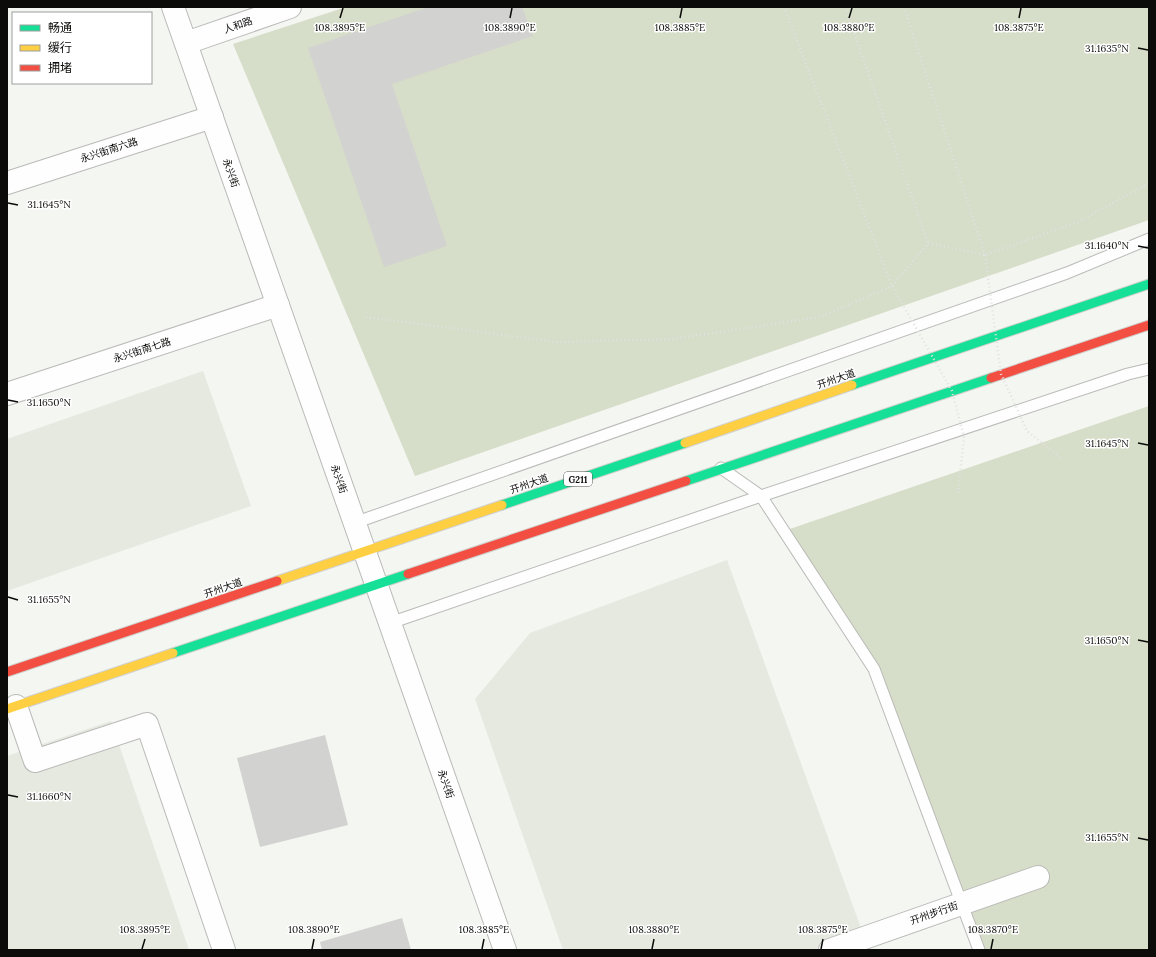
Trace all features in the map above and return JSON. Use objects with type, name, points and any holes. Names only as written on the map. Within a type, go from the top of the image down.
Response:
[{"type":"highway","name":"开州大道","points":[[7,672],[365,552],[1149,284]]},
{"type":"highway","points":[[12,707],[1149,325]]},
{"type":"street","name":"永兴街","points":[[173,7],[505,950]]},
{"type":"street","name":"人和路","points":[[186,43],[290,7]]},
{"type":"street","name":"永兴街南六路","points":[[7,183],[212,117]]},
{"type":"street","name":"永兴街南七路","points":[[7,394],[278,305]]},
{"type":"street","points":[[12,707],[36,761],[147,724],[224,950]]},
{"type":"street","name":"开州步行街","points":[[830,950],[1038,877]]},
{"type":"lane","points":[[354,523],[1067,273],[1149,239]]},
{"type":"lane","points":[[390,623],[761,496],[1128,374],[1149,369]]},
{"type":"lane","points":[[721,468],[761,496],[874,669],[979,950]]},
{"type":"path","points":[[784,7],[892,286],[952,391],[964,437],[958,493]]},
{"type":"path","points":[[845,7],[928,242]]},
{"type":"path","points":[[904,7],[985,255],[1001,374],[1027,431],[1061,458]]},
{"type":"path","points":[[928,242],[985,255],[1078,222],[1149,183]]},
{"type":"path","points":[[366,317],[556,342],[673,339],[820,317],[892,286],[928,242]]},
{"type":"shaded area","points":[[203,371],[251,506],[7,591],[7,439]]},
{"type":"shaded area","points":[[727,560],[869,950],[563,950],[475,699],[530,633]]},
{"type":"shaded area","points":[[111,721],[189,950],[7,950],[7,756]]},
{"type":"green space","points":[[346,7],[1149,7],[1149,220],[415,476],[233,44]]},
{"type":"green space","points":[[1149,406],[1149,950],[979,950],[874,669],[784,531]]},
{"type":"building","points":[[428,7],[522,7],[533,36],[392,84],[447,246],[384,267],[308,48]]},
{"type":"building","points":[[325,735],[348,825],[260,847],[237,758]]},
{"type":"building","points":[[402,918],[411,950],[322,950],[320,942]]},
{"type":"traffic: fast","points":[[852,385],[1149,284]]},
{"type":"traffic: fast","points":[[686,481],[991,378]]},
{"type":"traffic: fast","points":[[502,505],[685,443]]},
{"type":"traffic: fast","points":[[173,653],[408,574]]},
{"type":"traffic: slow","points":[[685,443],[852,385]]},
{"type":"traffic: slow","points":[[277,581],[502,505]]},
{"type":"traffic: slow","points":[[7,709],[173,653]]},
{"type":"traffic: jam","points":[[991,378],[1149,325]]},
{"type":"traffic: jam","points":[[408,574],[686,481]]},
{"type":"traffic: jam","points":[[7,672],[277,581]]}]
